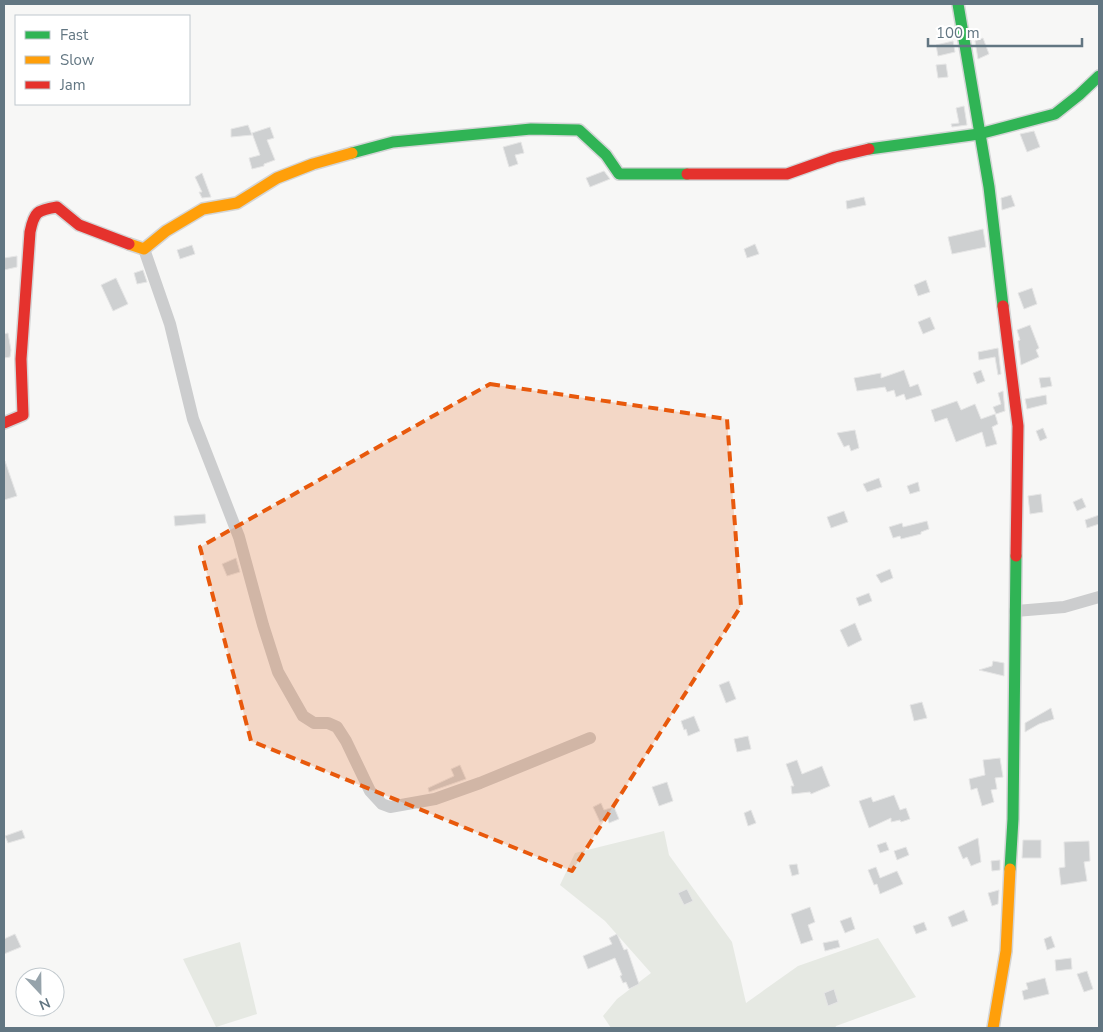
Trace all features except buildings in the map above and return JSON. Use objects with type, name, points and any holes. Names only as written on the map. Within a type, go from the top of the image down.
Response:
[{"type":"street","points":[[958,4],[989,187],[1018,426],[1012,847],[1006,951],[993,1028]]},
{"type":"street","points":[[144,249],[166,231],[203,209],[237,203],[277,178],[313,164],[393,142],[530,129],[579,130],[606,155],[618,174],[787,174],[835,157],[862,150],[979,134],[1055,114],[1099,76]]},
{"type":"street","points":[[4,423],[23,416],[21,359],[28,285],[30,232],[33,217],[41,209],[57,207],[79,224],[115,240],[144,249]]},
{"type":"street","points":[[144,249],[170,324],[193,419],[239,537],[278,672],[303,716],[314,723],[328,723],[337,728],[346,741],[370,792],[382,804],[390,807],[435,798],[480,783],[590,738]]},
{"type":"street","points":[[1015,611],[1064,606],[1099,597]]},
{"type":"highlighted area","points":[[490,384],[727,419],[741,606],[572,871],[251,741],[200,547]]},
{"type":"shaded area","points":[[664,831],[669,855],[732,942],[746,1003],[798,966],[878,938],[916,997],[836,1026],[835,1028],[611,1028],[603,1016],[617,999],[651,973],[605,921],[560,885],[575,853]]},
{"type":"shaded area","points":[[240,942],[257,1014],[216,1027],[183,959]]},
{"type":"traffic: fast","points":[[958,4],[989,187],[1003,306]]},
{"type":"traffic: fast","points":[[869,149],[979,134],[1055,114],[1099,76]]},
{"type":"traffic: fast","points":[[352,153],[393,142],[531,129],[579,130],[606,155],[619,174],[687,174]]},
{"type":"traffic: fast","points":[[1010,869],[1013,819],[1016,556]]},
{"type":"traffic: slow","points":[[129,244],[144,249],[166,231],[203,209],[237,203],[277,178],[313,164],[352,153]]},
{"type":"traffic: slow","points":[[993,1028],[1006,951],[1010,869]]},
{"type":"traffic: jam","points":[[687,174],[787,174],[835,157],[869,149]]},
{"type":"traffic: jam","points":[[4,423],[23,415],[21,359],[30,232],[35,216],[45,209],[57,207],[79,225],[129,244]]},
{"type":"traffic: jam","points":[[1003,306],[1018,426],[1016,556]]}]
